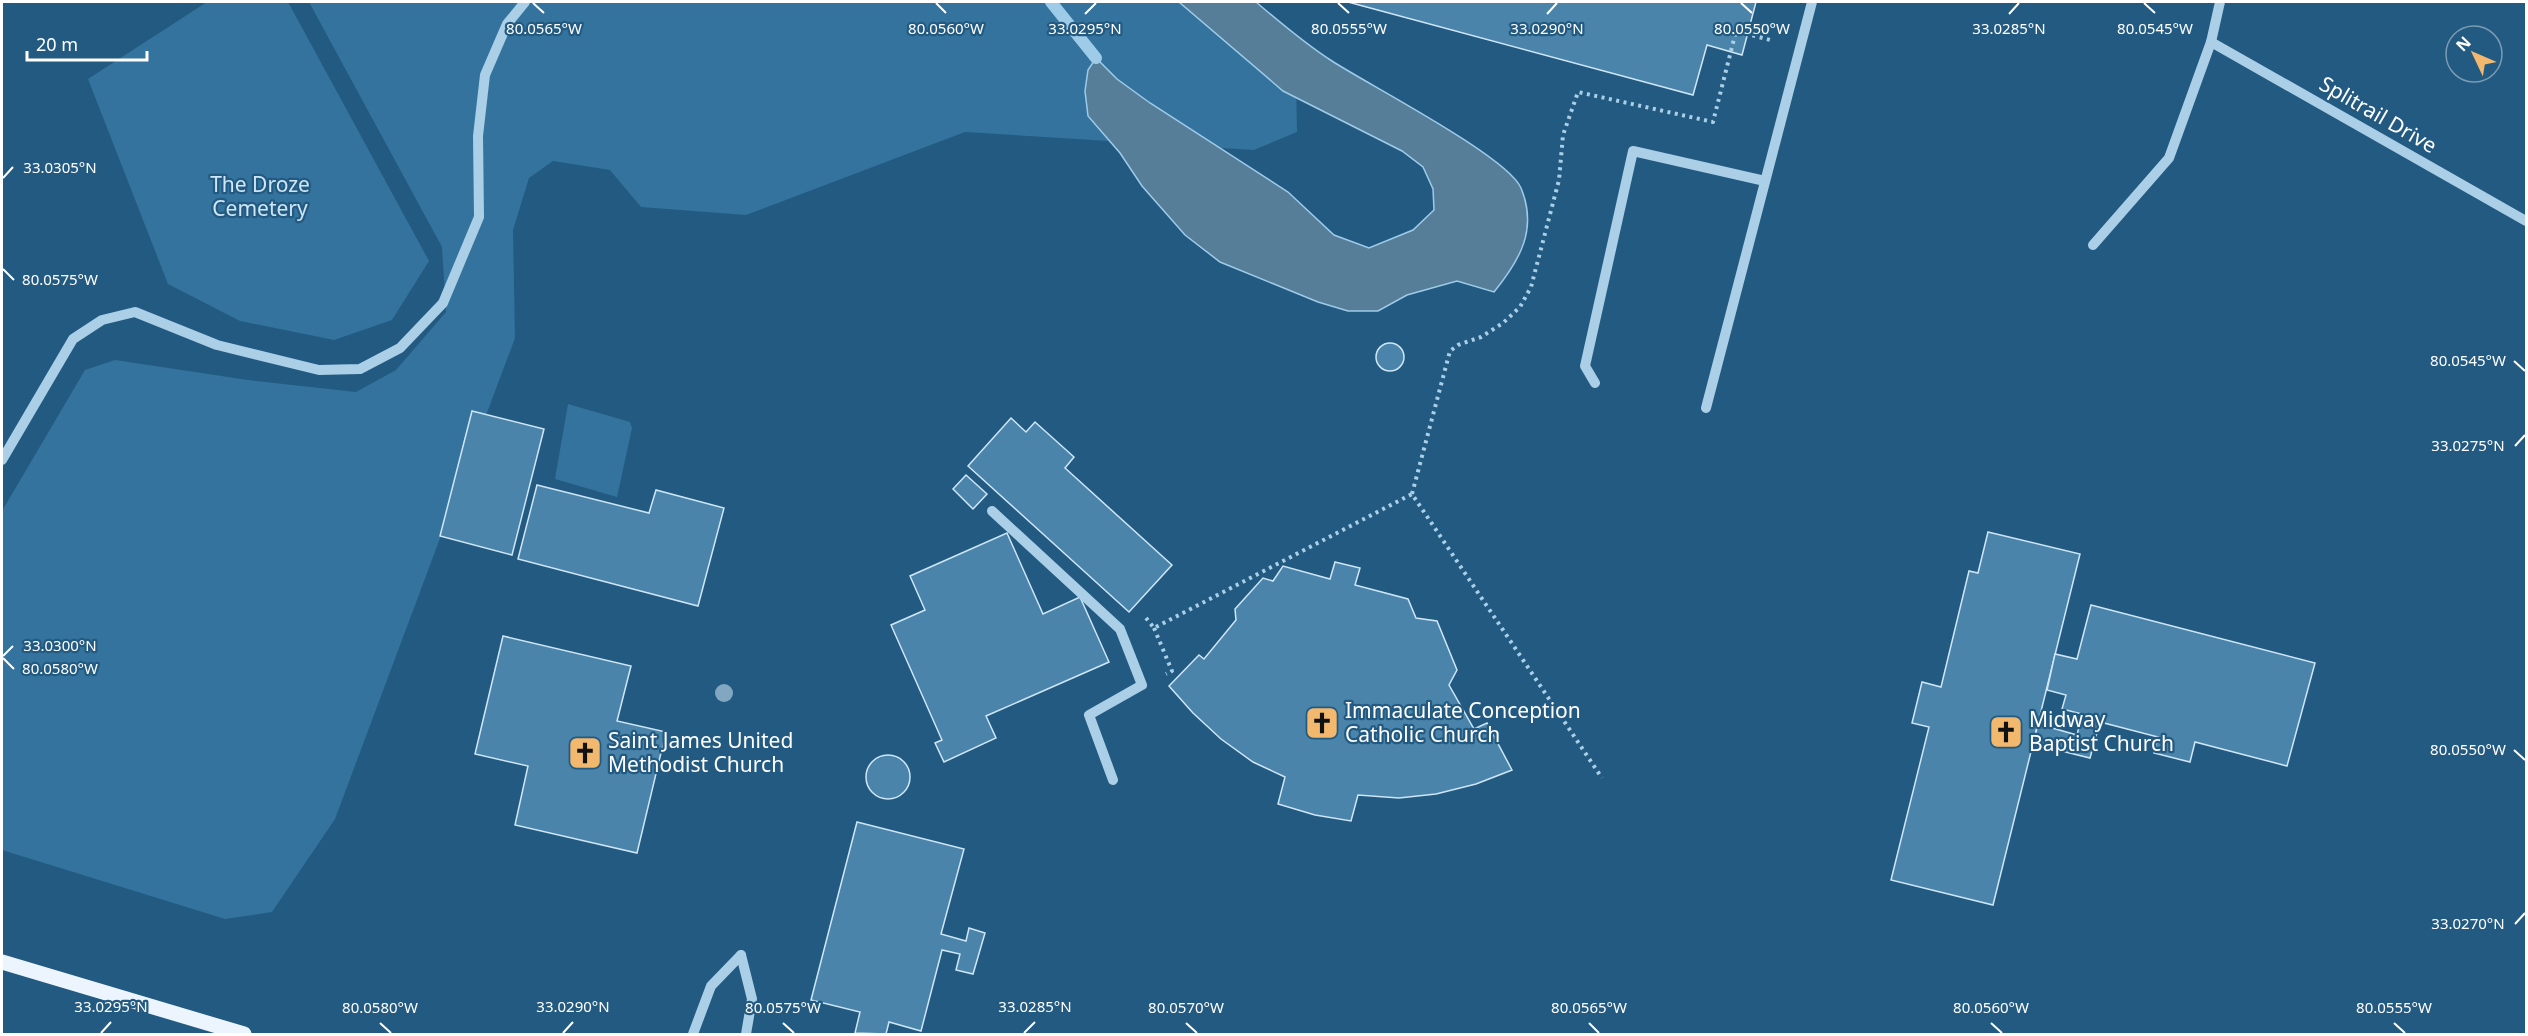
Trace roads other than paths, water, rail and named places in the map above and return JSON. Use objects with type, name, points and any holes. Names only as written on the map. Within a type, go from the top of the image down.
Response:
[{"type":"main road","points":[[2,962],[244,1035]]},
{"type":"street","points":[[2,460],[73,339],[102,320],[135,312],[217,345],[319,369],[360,369],[400,348],[443,303],[479,218],[478,136],[484,75],[507,24],[525,2]]},
{"type":"street","points":[[1706,408],[1812,2]]},
{"type":"street","points":[[2093,245],[2169,158],[2211,42],[2220,2]]},
{"type":"street","name":"Splitrail Drive","points":[[2211,42],[2526,221]]},
{"type":"street","points":[[1595,383],[1585,366],[1633,151],[1765,181]]},
{"type":"street","points":[[992,511],[1120,630],[1123,636],[1142,685],[1089,715],[1113,780]]},
{"type":"street","points":[[693,1035],[711,986],[741,955],[752,999],[746,1035]]},
{"type":"waterway","points":[[1051,2],[1096,58]]},
{"type":"place","name":"Immaculate Conception Catholic Church","points":[[1322,723]]},
{"type":"place","name":"Midway Baptist Church","points":[[2006,732]]},
{"type":"place","name":"Saint James United Methodist Church","points":[[585,753]]},
{"type":"park label","name":"The Droze Cemetery","points":[[260,197]]}]
